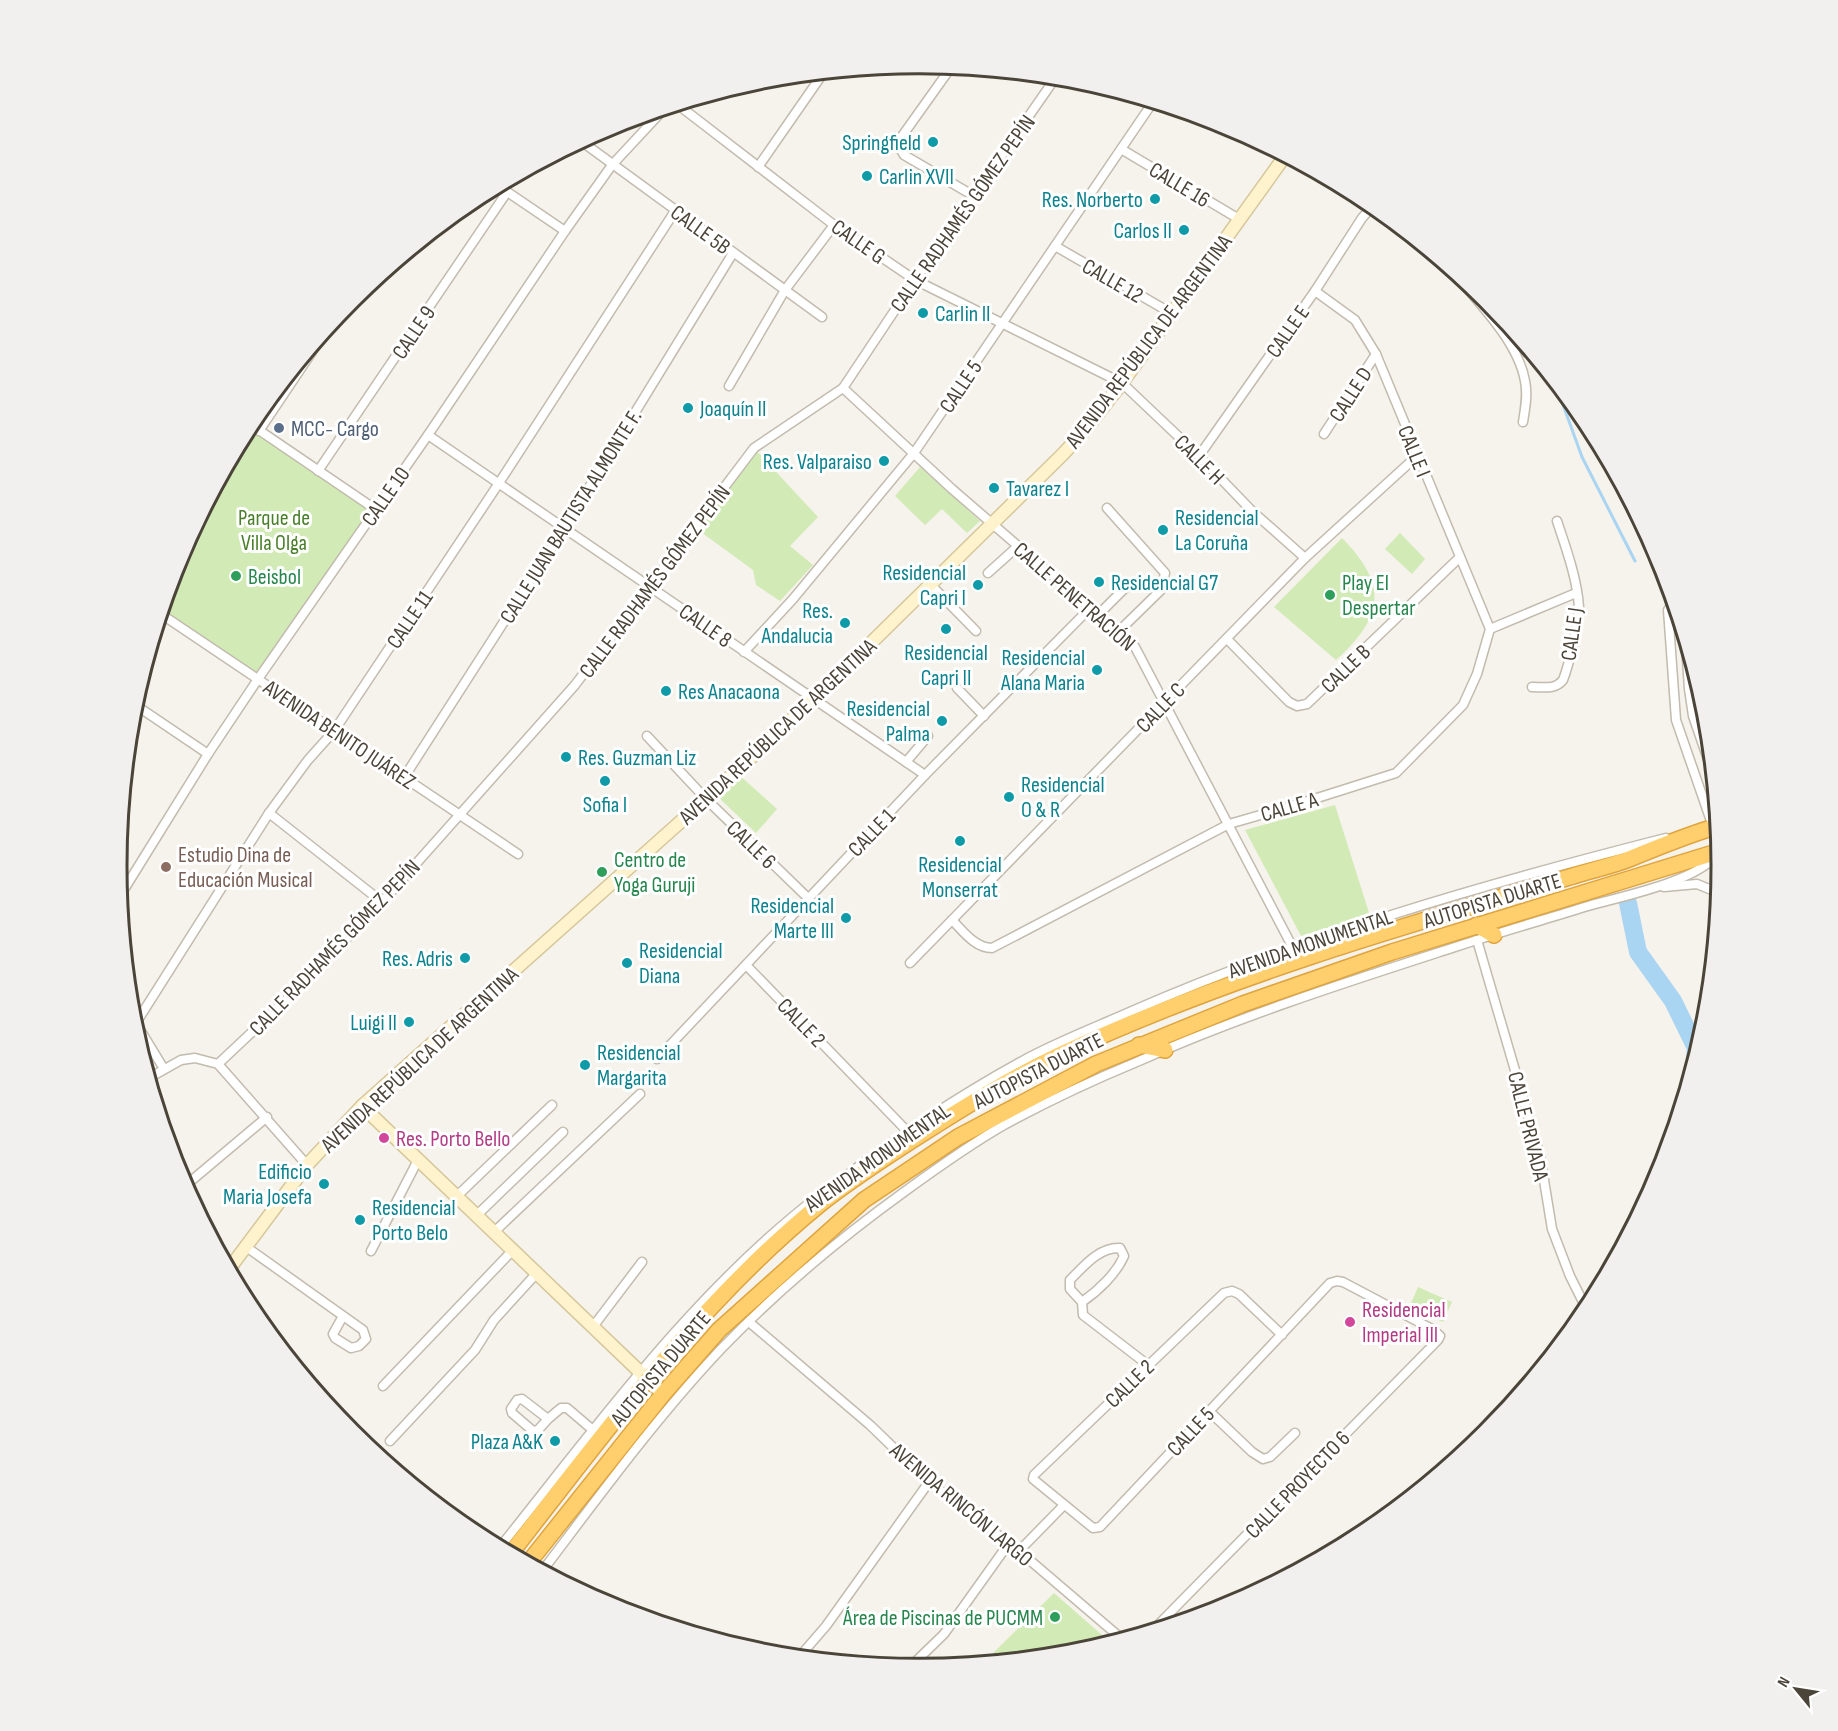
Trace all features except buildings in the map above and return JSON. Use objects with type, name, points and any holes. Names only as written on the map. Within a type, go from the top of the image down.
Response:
[{"type":"highway","name":"AUTOPISTA DUARTE","points":[[516,1547],[643,1377],[757,1261],[820,1204],[881,1160],[963,1107],[1057,1056],[1165,1009],[1287,963],[1436,916],[1624,861],[1710,828]]},
{"type":"highway","name":"AUTOPISTA DUARTE","points":[[533,1557],[663,1394],[719,1330],[864,1200],[958,1137],[1096,1064],[1243,1004],[1477,932],[1507,916],[1710,853]]},
{"type":"highway","points":[[1477,932],[1497,934],[1507,916]]},
{"type":"highway","points":[[1139,1045],[1169,1048],[1182,1029]]},
{"type":"highway","points":[[796,1261],[821,1255],[839,1224]]},
{"type":"main road","name":"AVENIDA REPÚBLICA DE ARGENTINA","points":[[233,1263],[307,1165],[362,1106],[706,799],[813,700],[1086,429],[1122,383],[1281,162]]},
{"type":"main road","points":[[362,1106],[663,1394]]},
{"type":"street","points":[[946,75],[900,139],[900,148],[904,155],[974,196]]},
{"type":"street","points":[[758,166],[819,80]]},
{"type":"street","name":"CALLE RADHAMÉS GÓMEZ PEPÍN","points":[[218,1064],[301,986],[382,902],[575,685],[754,448],[843,388],[1050,85]]},
{"type":"street","name":"CALLE 5","points":[[744,652],[793,600],[914,453],[1149,108]]},
{"type":"street","name":"CALLE G","points":[[684,110],[834,225],[915,280],[1122,383]]},
{"type":"street","name":"CALLE 10","points":[[128,884],[208,754],[258,679],[428,435],[565,231],[612,165],[654,120]]},
{"type":"street","name":"CALLE 5B","points":[[588,146],[822,316]]},
{"type":"street","name":"CALLE 16","points":[[1121,148],[1239,219]]},
{"type":"street","points":[[507,192],[565,231]]},
{"type":"street","name":"CALLE 9","points":[[318,471],[507,192]]},
{"type":"street","name":"CALLE 11","points":[[141,1012],[269,813],[308,760],[334,731],[499,483],[675,211]]},
{"type":"street","name":"CALLE E","points":[[1199,456],[1315,291],[1367,213]]},
{"type":"street","points":[[729,386],[785,290],[834,225]]},
{"type":"street","name":"CALLE 12","points":[[1055,246],[1171,313]]},
{"type":"street","name":"CALLE JUAN BAUTISTA ALMONTE F.","points":[[405,776],[564,528],[733,253]]},
{"type":"street","name":"CALLE I","points":[[1315,291],[1355,320],[1376,354],[1490,629]]},
{"type":"street","points":[[1489,316],[1508,339],[1519,360],[1527,397],[1523,422]]},
{"type":"street","name":"CALLE D","points":[[1324,434],[1376,354]]},
{"type":"street","name":"CALLE H","points":[[1122,383],[1199,456],[1252,511],[1305,558]]},
{"type":"street","name":"CALLE PENETRACIÓN","points":[[843,388],[1017,546],[1119,632],[1140,654],[1293,948]]},
{"type":"street","points":[[277,402],[259,430],[375,509]]},
{"type":"street","name":"CALLE 8","points":[[428,435],[925,775]]},
{"type":"street","name":"CALLE C","points":[[909,963],[1305,558],[1417,456]]},
{"type":"street","points":[[1107,508],[1165,573],[1161,590],[1119,632]]},
{"type":"street","name":"CALLE J","points":[[1532,687],[1556,686],[1563,680],[1579,607],[1557,521]]},
{"type":"street","points":[[988,573],[1017,546]]},
{"type":"street","name":"CALLE B","points":[[1227,639],[1289,702],[1297,706],[1307,704],[1460,556]]},
{"type":"street","points":[[930,584],[976,631]]},
{"type":"street","points":[[1098,615],[1126,586]]},
{"type":"street","points":[[1490,629],[1576,593]]},
{"type":"street","name":"CALLE 1","points":[[657,1059],[925,775],[1090,608]]},
{"type":"street","points":[[1668,609],[1676,720],[1708,808]]},
{"type":"street","name":"AVENIDA BENITO JUÁREZ","points":[[167,618],[518,854]]},
{"type":"street","name":"CALLE A","points":[[952,920],[976,944],[992,948],[1228,824],[1395,773],[1463,705],[1477,674],[1490,629]]},
{"type":"street","points":[[1671,664],[1684,661]]},
{"type":"street","points":[[1689,682],[1701,741]]},
{"type":"street","points":[[957,688],[984,716]]},
{"type":"street","points":[[142,713],[208,754]]},
{"type":"street","points":[[1698,724],[1698,734]]},
{"type":"street","name":"CALLE 6","points":[[648,736],[706,799],[808,898]]},
{"type":"street","points":[[906,762],[928,736]]},
{"type":"street","points":[[269,813],[382,902]]},
{"type":"street","name":"AVENIDA MONUMENTAL","points":[[505,1540],[594,1431],[643,1377],[684,1323],[735,1270],[805,1206],[907,1131],[974,1089],[1047,1048],[1209,979],[1293,948],[1387,916],[1547,869],[1710,827]]},
{"type":"street","points":[[1497,934],[1646,890],[1701,869],[1711,863]]},
{"type":"street","points":[[1646,890],[1680,884],[1697,884],[1710,889]]},
{"type":"street","name":"AVENIDA MONUMENTAL","points":[[547,1564],[683,1392],[748,1322],[821,1255],[952,1157],[993,1132],[1089,1083],[1169,1048],[1477,932]]},
{"type":"street","name":"CALLE PRIVADA","points":[[1477,932],[1539,1156],[1552,1229],[1582,1300]]},
{"type":"street","name":"CALLE 2","points":[[746,965],[907,1131]]},
{"type":"street","points":[[148,1043],[164,1069]]},
{"type":"street","points":[[155,1074],[181,1060],[195,1058],[218,1064],[307,1165]]},
{"type":"street","points":[[493,1233],[640,1094]]},
{"type":"street","points":[[456,1197],[552,1104]]},
{"type":"street","points":[[192,1180],[267,1118]]},
{"type":"street","points":[[476,1216],[563,1132]]},
{"type":"street","points":[[370,1251],[417,1160]]},
{"type":"street","points":[[245,1246],[343,1316]]},
{"type":"street","points":[[1082,1302],[1111,1276],[1121,1263],[1124,1256],[1120,1248],[1110,1248],[1097,1254],[1070,1280],[1070,1289],[1082,1302],[1083,1315],[1148,1365]]},
{"type":"street","points":[[383,1386],[512,1251]]},
{"type":"street","points":[[592,1328],[642,1262]]},
{"type":"street","points":[[390,1441],[475,1350],[494,1320],[536,1274]]},
{"type":"street","name":"CALLE 5","points":[[1065,1505],[1093,1528],[1100,1527],[1330,1283],[1343,1282],[1432,1329],[1440,1336],[1438,1340]]},
{"type":"street","name":"CALLE 2","points":[[1065,1505],[1034,1479],[1034,1475],[1228,1291],[1239,1294],[1281,1335]]},
{"type":"street","name":"AVENIDA RINCÓN LARGO","points":[[748,1322],[870,1425],[929,1482],[1019,1551],[1115,1633]]},
{"type":"street","name":"CALLE PROYECTO 6","points":[[1165,1618],[1438,1340]]},
{"type":"street","points":[[548,1419],[561,1408],[567,1408],[594,1431]]},
{"type":"street","points":[[1209,1411],[1252,1452],[1263,1459],[1270,1457],[1295,1433]]},
{"type":"street","points":[[806,1649],[839,1608],[929,1482]]},
{"type":"street","points":[[1019,1551],[1065,1505]]},
{"type":"street","points":[[919,1658],[944,1634],[1009,1543]]},
{"type":"green space","name":"Parque de Villa Olga","points":[[257,429],[375,509],[258,679],[167,618],[187,562],[209,515]]},
{"type":"green space","points":[[754,448],[818,517],[790,546],[813,565],[780,601],[756,585],[753,570],[694,527]]},
{"type":"green space","points":[[920,467],[980,521],[967,533],[942,509],[925,525],[895,496]]},
{"type":"green space","points":[[1400,533],[1425,559],[1412,574],[1385,549]]},
{"type":"green space","name":"Play El Despertar","points":[[1342,538],[1368,571],[1373,586],[1374,601],[1371,615],[1363,630],[1336,660],[1274,607]]},
{"type":"green space","points":[[738,774],[777,809],[756,833],[717,796]]},
{"type":"green space","points":[[1335,805],[1370,916],[1301,936],[1245,830]]},
{"type":"green space","points":[[1418,1287],[1452,1302],[1443,1322],[1409,1308]]},
{"type":"green space","name":"Área de Piscinas de PUCMM","points":[[1054,1593],[1103,1636],[1022,1651],[992,1654]]},
{"type":"waterway","points":[[1563,405],[1582,457],[1635,561]]},
{"type":"waterway","points":[[1628,903],[1638,952],[1673,1001],[1691,1039]]},
{"type":"place","name":"Springfield","points":[[933,142]]},
{"type":"place","name":"Carlin XVII","points":[[867,176]]},
{"type":"place","name":"Res. Norberto","points":[[1155,199]]},
{"type":"place","name":"Carlos II","points":[[1184,230]]},
{"type":"place","name":"Carlin II","points":[[923,313]]},
{"type":"place","name":"Joaquín II","points":[[688,408]]},
{"type":"place","name":"MCC- Cargo","points":[[279,428]]},
{"type":"place","name":"Res. Valparaiso","points":[[884,461]]},
{"type":"place","name":"Tavarez I","points":[[994,488]]},
{"type":"place","name":"Residencial La Coruña","points":[[1163,530]]},
{"type":"place","name":"Beisbol","points":[[236,576]]},
{"type":"place","name":"Residencial G7","points":[[1099,582]]},
{"type":"place","name":"Residencial Capri I","points":[[978,585]]},
{"type":"place","name":"Play El Despertar","points":[[1330,595]]},
{"type":"place","name":"Res. Andalucia","points":[[845,623]]},
{"type":"place","name":"Residencial Capri II","points":[[946,629]]},
{"type":"place","name":"Residencial Alana Maria","points":[[1097,670]]},
{"type":"place","name":"Res Anacaona","points":[[666,691]]},
{"type":"place","name":"Residencial Palma","points":[[942,721]]},
{"type":"place","name":"Res. Guzman Liz","points":[[566,757]]},
{"type":"place","name":"Sofia I","points":[[605,781]]},
{"type":"place","name":"Residencial O & R","points":[[1009,797]]},
{"type":"place","name":"Residencial Monserrat","points":[[960,841]]},
{"type":"place","name":"Estudio Dina de Educación Musical","points":[[166,867]]},
{"type":"place","name":"Centro de Yoga Guruji","points":[[602,872]]},
{"type":"place","name":"Residencial Marte III","points":[[846,918]]},
{"type":"place","name":"Res. Adris","points":[[465,958]]},
{"type":"place","name":"Residencial Diana","points":[[627,963]]},
{"type":"place","name":"Luigi II","points":[[409,1022]]},
{"type":"place","name":"Residencial Margarita","points":[[585,1065]]},
{"type":"place","name":"Res. Porto Bello","points":[[384,1138]]},
{"type":"place","name":"Edificio Maria Josefa","points":[[324,1184]]},
{"type":"place","name":"Residencial Porto Belo","points":[[360,1220]]},
{"type":"place","name":"Residencial Imperial III","points":[[1350,1322]]},
{"type":"place","name":"Plaza A&K","points":[[555,1441]]},
{"type":"place","name":"Área de Piscinas de PUCMM","points":[[1055,1617]]}]
